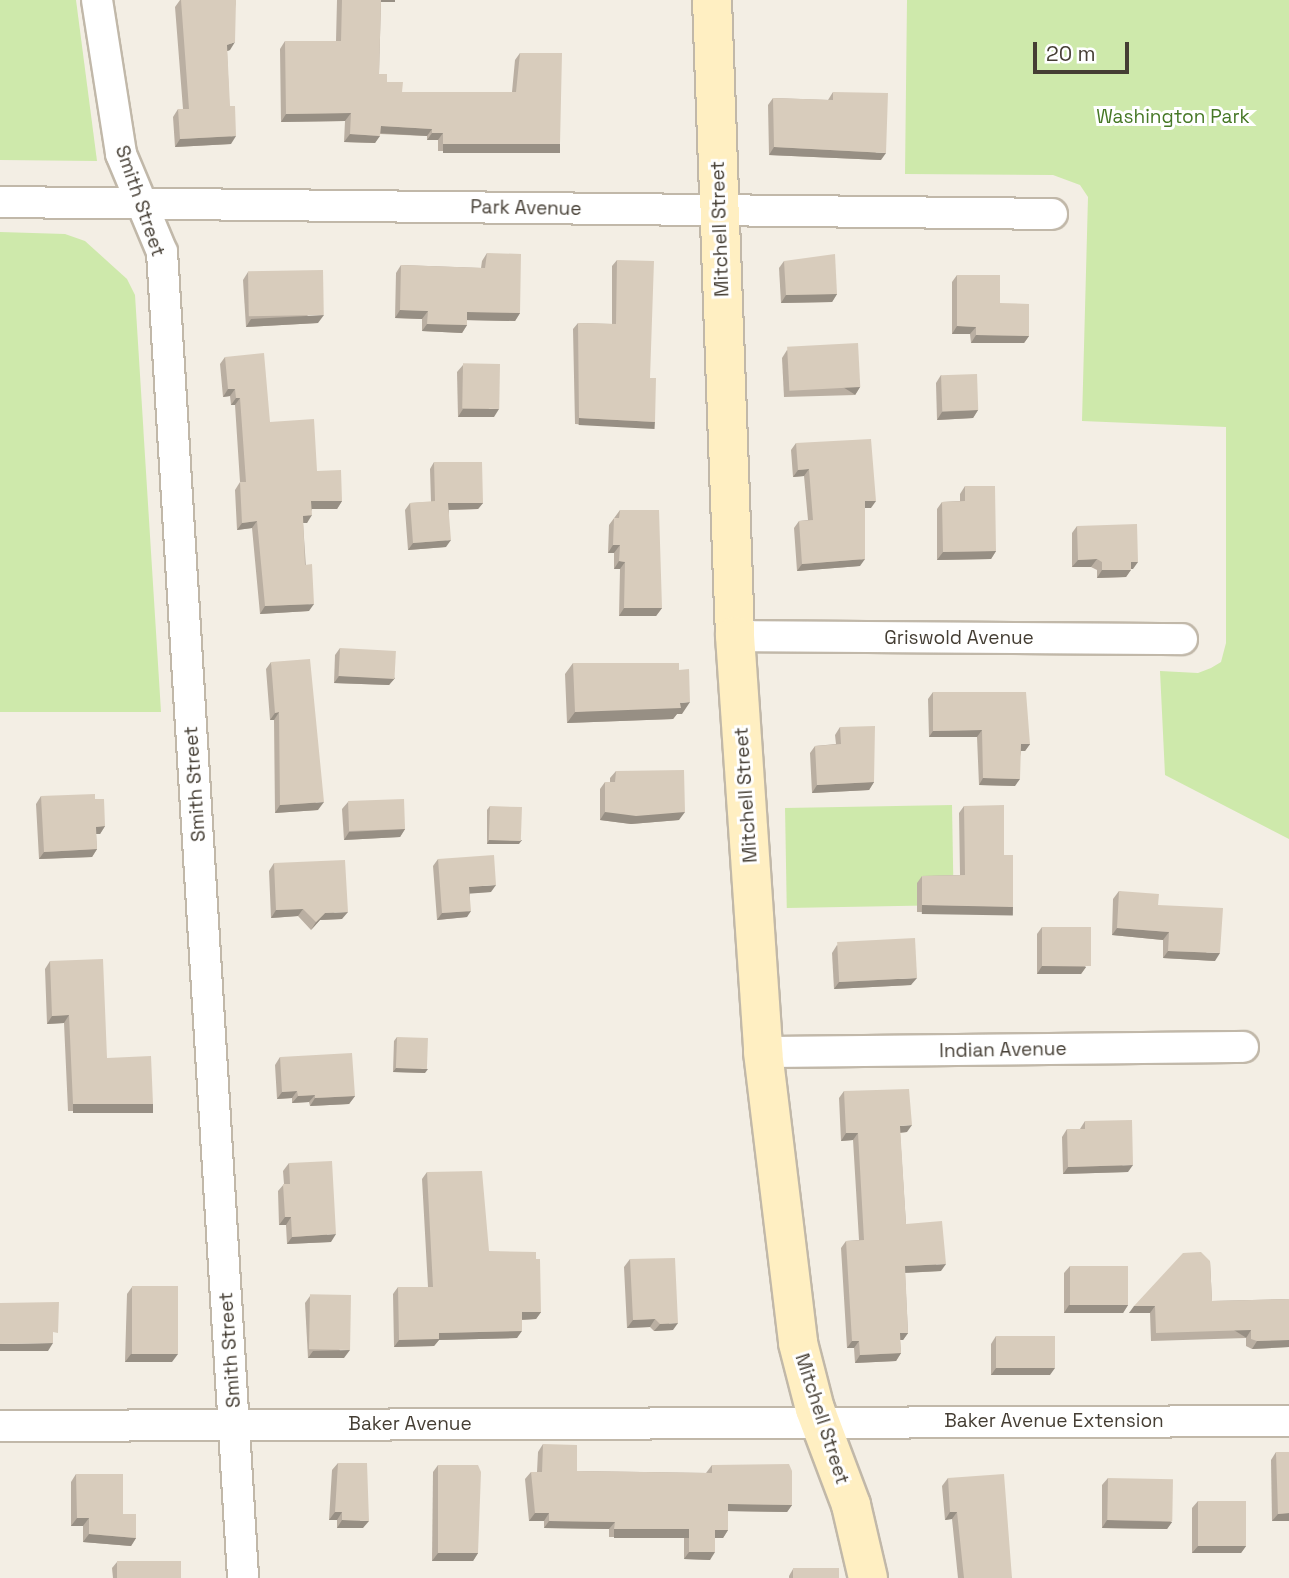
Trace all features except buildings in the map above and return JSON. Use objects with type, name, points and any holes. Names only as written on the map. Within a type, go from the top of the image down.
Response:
[{"type":"main road","name":"Mitchell Street","points":[[712,0],[735,636],[763,1052],[797,1343],[820,1422],[851,1505],[867,1578]]},
{"type":"street","name":"Smith Street","points":[[97,0],[121,154],[138,204],[162,252],[243,1578]]},
{"type":"street","name":"Park Avenue","points":[[0,202],[1052,214]]},
{"type":"street","name":"Griswold Avenue","points":[[735,636],[1182,639]]},
{"type":"street","name":"Indian Avenue","points":[[763,1052],[1243,1047]]},
{"type":"street","name":"Baker Avenue Extension","points":[[820,1422],[1289,1421]]},
{"type":"street","name":"Baker Avenue","points":[[0,1426],[820,1422]]},
{"type":"green space","points":[[0,0],[76,0],[97,161],[0,160]]},
{"type":"green space","name":"Washington Park","points":[[907,0],[1289,0],[1289,839],[1165,775],[1160,671],[1198,673],[1211,668],[1221,662],[1226,643],[1226,427],[1082,421],[1088,197],[1080,185],[1053,175],[905,174]]},
{"type":"green space","points":[[0,232],[65,234],[85,241],[127,279],[135,295],[161,712],[0,712]]},
{"type":"green space","points":[[952,805],[954,905],[787,908],[785,808]]}]
